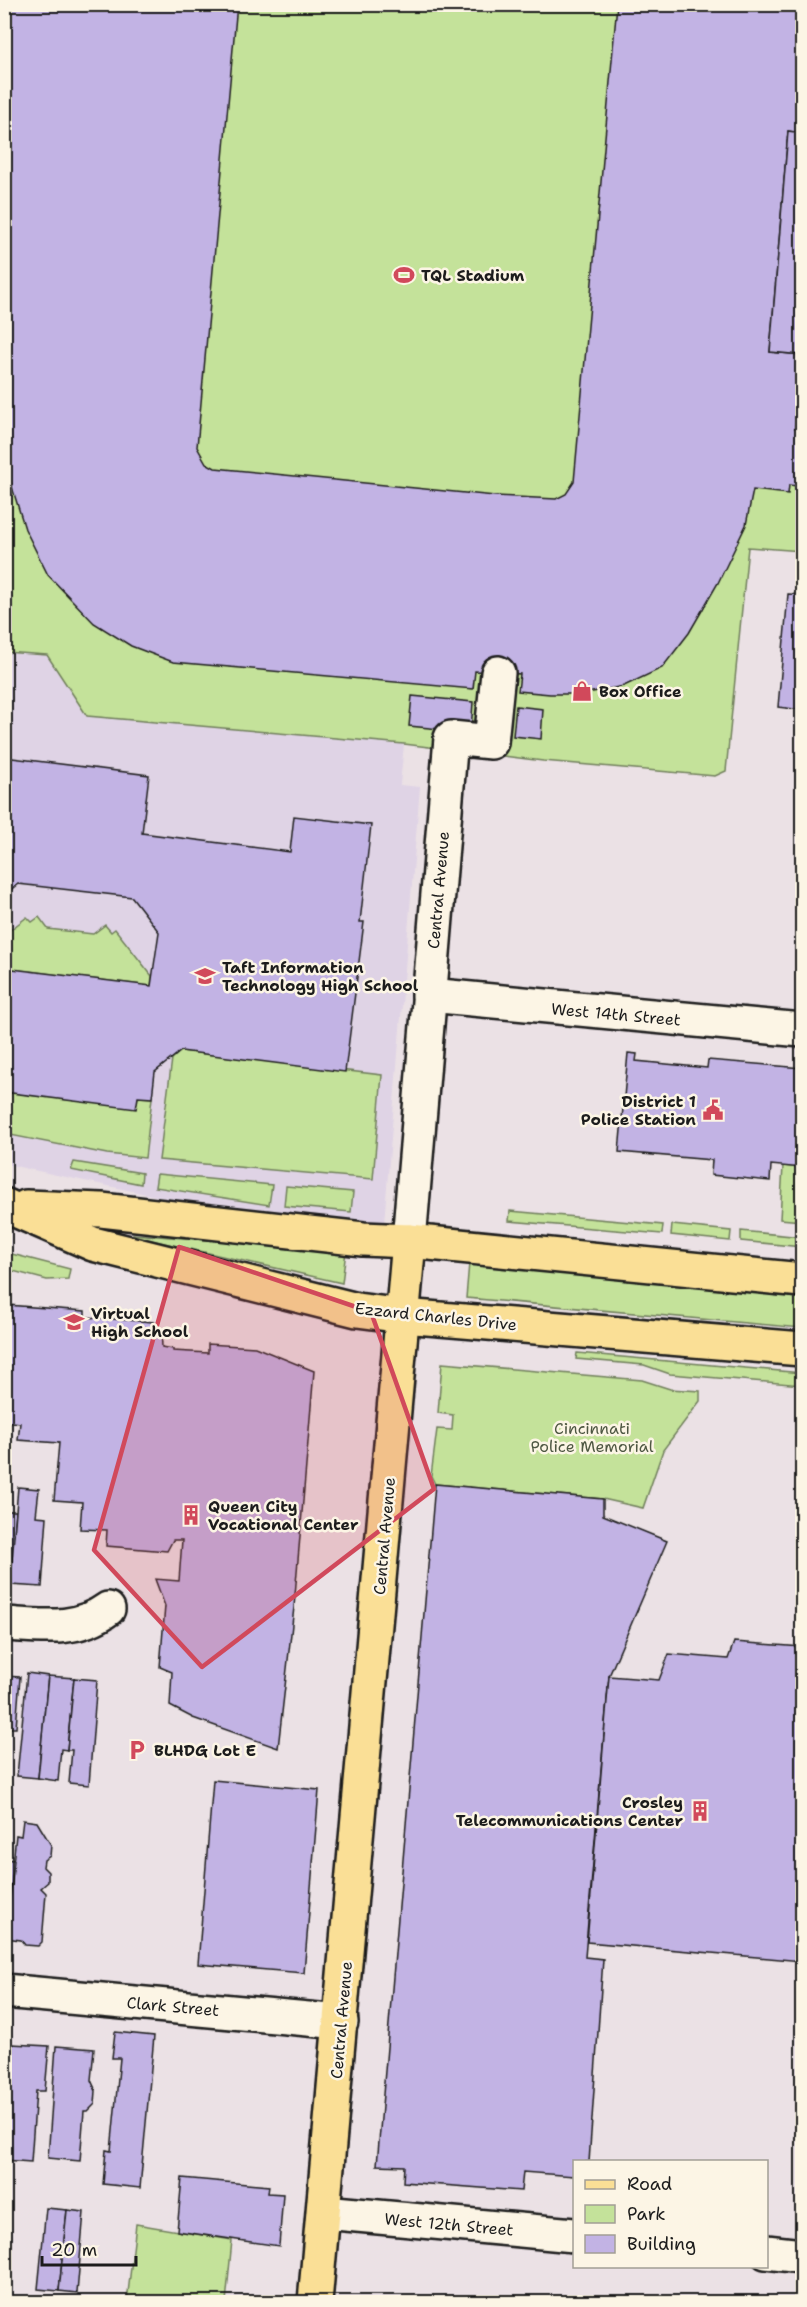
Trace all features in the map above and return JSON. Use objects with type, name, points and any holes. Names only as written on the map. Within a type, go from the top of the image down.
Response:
[{"type":"main road","name":"Ezzard Charles Drive","points":[[9,1206],[101,1210],[363,1239],[409,1241],[802,1280]]},
{"type":"main road","name":"Ezzard Charles Drive","points":[[9,1206],[93,1244],[357,1310],[403,1316],[802,1349]]},
{"type":"main road","name":"Central Avenue","points":[[315,2302],[409,1241]]},
{"type":"street","name":"Central Avenue","points":[[409,1241],[451,738],[491,742],[498,673]]},
{"type":"street","name":"West 14th Street","points":[[429,995],[802,1029]]},
{"type":"street","points":[[4,1624],[62,1628],[95,1619],[108,1609]]},
{"type":"street","name":"Clark Street","points":[[4,1991],[341,2022]]},
{"type":"street","name":"West 12th Street","points":[[324,2212],[573,2235]]},
{"type":"street","points":[[768,2252],[802,2256]]},
{"type":"highlighted area","points":[[179,1247],[371,1312],[434,1489],[202,1667],[94,1550]]},
{"type":"shaded area","name":"Taft Information Technology High School","points":[[5,652],[47,655],[87,716],[404,744],[400,785],[420,787],[384,1223],[193,1204],[5,1164]]},
{"type":"green space","name":"TQL Stadium","points":[[4,5],[802,5],[802,551],[748,547],[726,771],[715,776],[543,761],[404,744],[87,716],[47,655],[5,652]]},
{"type":"green space","points":[[27,917],[32,922],[39,917],[48,929],[93,934],[105,925],[111,932],[115,929],[152,976],[151,986],[5,968],[5,934]]},
{"type":"green space","points":[[181,1051],[382,1075],[373,1179],[159,1160],[172,1059]]},
{"type":"green space","points":[[5,1092],[136,1108],[138,1097],[152,1098],[145,1158],[107,1154],[5,1134]]},
{"type":"green space","points":[[74,1162],[142,1173],[141,1184],[71,1170]]},
{"type":"green space","points":[[783,1166],[802,1168],[802,1221],[780,1219]]},
{"type":"green space","points":[[157,1174],[272,1185],[269,1205],[155,1187]]},
{"type":"green space","points":[[286,1186],[353,1192],[351,1212],[284,1206]]},
{"type":"green space","points":[[510,1211],[663,1225],[662,1234],[509,1221]]},
{"type":"green space","points":[[672,1225],[731,1231],[730,1241],[671,1235]]},
{"type":"green space","points":[[741,1231],[802,1237],[802,1247],[741,1241]]},
{"type":"green space","points":[[133,1234],[346,1251],[342,1283],[133,1236]]},
{"type":"green space","points":[[4,1252],[70,1269],[68,1279],[47,1280],[5,1269]]},
{"type":"green space","points":[[469,1263],[802,1292],[802,1328],[466,1298]]},
{"type":"green space","points":[[577,1353],[802,1373],[802,1385],[670,1374],[644,1365],[576,1359]]},
{"type":"green space","name":"Cincinnati Police Memorial","points":[[442,1363],[642,1380],[670,1389],[700,1391],[700,1401],[663,1450],[643,1508],[603,1499],[435,1484],[431,1476],[437,1429],[452,1430],[453,1415],[438,1413]]},
{"type":"green space","points":[[136,2224],[232,2240],[226,2302],[127,2302]]},
{"type":"building","points":[[4,4],[237,4],[197,447],[206,463],[215,468],[495,496],[556,499],[566,494],[574,482],[617,4],[802,4],[802,133],[788,131],[770,352],[802,355],[795,428],[802,429],[798,486],[789,485],[788,494],[753,490],[746,525],[718,583],[689,633],[662,668],[624,686],[582,694],[518,691],[520,674],[475,671],[473,689],[173,662],[131,646],[94,623],[48,575],[25,529],[4,461],[4,173],[7,148],[4,147]]},
{"type":"building","points":[[788,131],[802,133],[802,355],[770,352]]},
{"type":"building","points":[[802,363],[802,405],[798,404]]},
{"type":"building","points":[[788,594],[802,595],[802,710],[778,707]]},
{"type":"building","points":[[412,696],[473,702],[471,732],[409,726]]},
{"type":"building","points":[[516,706],[543,709],[541,739],[513,736]]},
{"type":"building","points":[[4,757],[149,775],[142,833],[290,852],[294,816],[371,825],[360,922],[364,922],[345,1072],[181,1051],[155,1072],[152,1098],[138,1097],[136,1109],[4,1092],[4,968],[151,986],[159,932],[132,897],[18,884],[4,895]]},
{"type":"building","name":"District 1 Police Station","points":[[628,1053],[637,1054],[636,1061],[707,1068],[708,1060],[802,1068],[802,1168],[771,1165],[770,1181],[711,1175],[712,1160],[619,1152]]},
{"type":"building","name":"Queen City Vocational Center","points":[[4,1301],[7,1301],[7,1305],[85,1311],[85,1317],[154,1322],[161,1328],[162,1347],[173,1349],[173,1351],[208,1353],[208,1344],[255,1347],[314,1371],[294,1607],[278,1748],[193,1718],[170,1706],[172,1672],[160,1667],[165,1606],[155,1579],[179,1581],[182,1540],[173,1540],[167,1551],[106,1546],[107,1530],[80,1529],[82,1502],[54,1500],[59,1443],[18,1440],[20,1423],[4,1421]]},
{"type":"building","points":[[4,1463],[9,1463],[5,1511],[16,1511],[10,1585],[4,1585]]},
{"type":"building","points":[[435,1484],[603,1499],[603,1515],[667,1541],[609,1676],[585,1957],[603,1959],[589,2160],[573,2160],[573,2176],[523,2172],[521,2191],[403,2182],[404,2166],[377,2165]]},
{"type":"building","points":[[18,1487],[39,1489],[36,1516],[47,1517],[42,1587],[10,1585]]},
{"type":"building","name":"Crosley Telecommunications Center","points":[[734,1642],[802,1647],[802,1961],[587,1942],[609,1676],[659,1680],[669,1654],[728,1659]]},
{"type":"building","points":[[27,1673],[48,1676],[38,1778],[17,1776]]},
{"type":"building","points":[[4,1676],[20,1677],[16,1728],[4,1728]]},
{"type":"building","points":[[48,1676],[74,1678],[67,1750],[61,1749],[58,1781],[38,1778]]},
{"type":"building","points":[[74,1678],[97,1680],[89,1785],[69,1783],[72,1750],[67,1750]]},
{"type":"building","points":[[213,1780],[319,1790],[304,1973],[198,1964]]},
{"type":"building","points":[[23,1820],[37,1822],[51,1845],[50,1856],[44,1860],[43,1867],[48,1872],[48,1882],[41,1888],[46,1893],[42,1942],[38,1946],[25,1945],[21,1940],[5,1938],[16,1835],[21,1836]]},
{"type":"building","points":[[4,1859],[14,1860],[7,1928],[4,1928]]},
{"type":"building","points":[[115,2032],[154,2036],[140,2188],[103,2184],[106,2150],[111,2151],[120,2058],[112,2058]]},
{"type":"building","points":[[11,2044],[49,2046],[45,2091],[36,2091],[31,2162],[4,2160],[4,2126]]},
{"type":"building","points":[[56,2046],[94,2049],[91,2080],[96,2091],[95,2104],[88,2111],[84,2111],[80,2161],[48,2158]]},
{"type":"building","points":[[182,2178],[269,2186],[268,2193],[283,2194],[279,2246],[177,2231]]},
{"type":"building","points":[[46,2208],[67,2210],[59,2291],[38,2289]]},
{"type":"building","points":[[67,2210],[84,2212],[77,2293],[59,2291]]},
{"type":"place","name":"TQL Stadium","points":[[404,275]]},
{"type":"place","name":"Box Office","points":[[582,691]]},
{"type":"place","name":"Taft Information Technology High School","points":[[205,976]]},
{"type":"place","name":"District 1 Police Station","points":[[713,1110]]},
{"type":"place","name":"Virtual High School","points":[[74,1322]]},
{"type":"place","name":"Queen City Vocational Center","points":[[191,1515]]},
{"type":"place","name":"BLHDG Lot E","points":[[137,1750]]},
{"type":"place","name":"Crosley Telecommunications Center","points":[[700,1811]]}]
